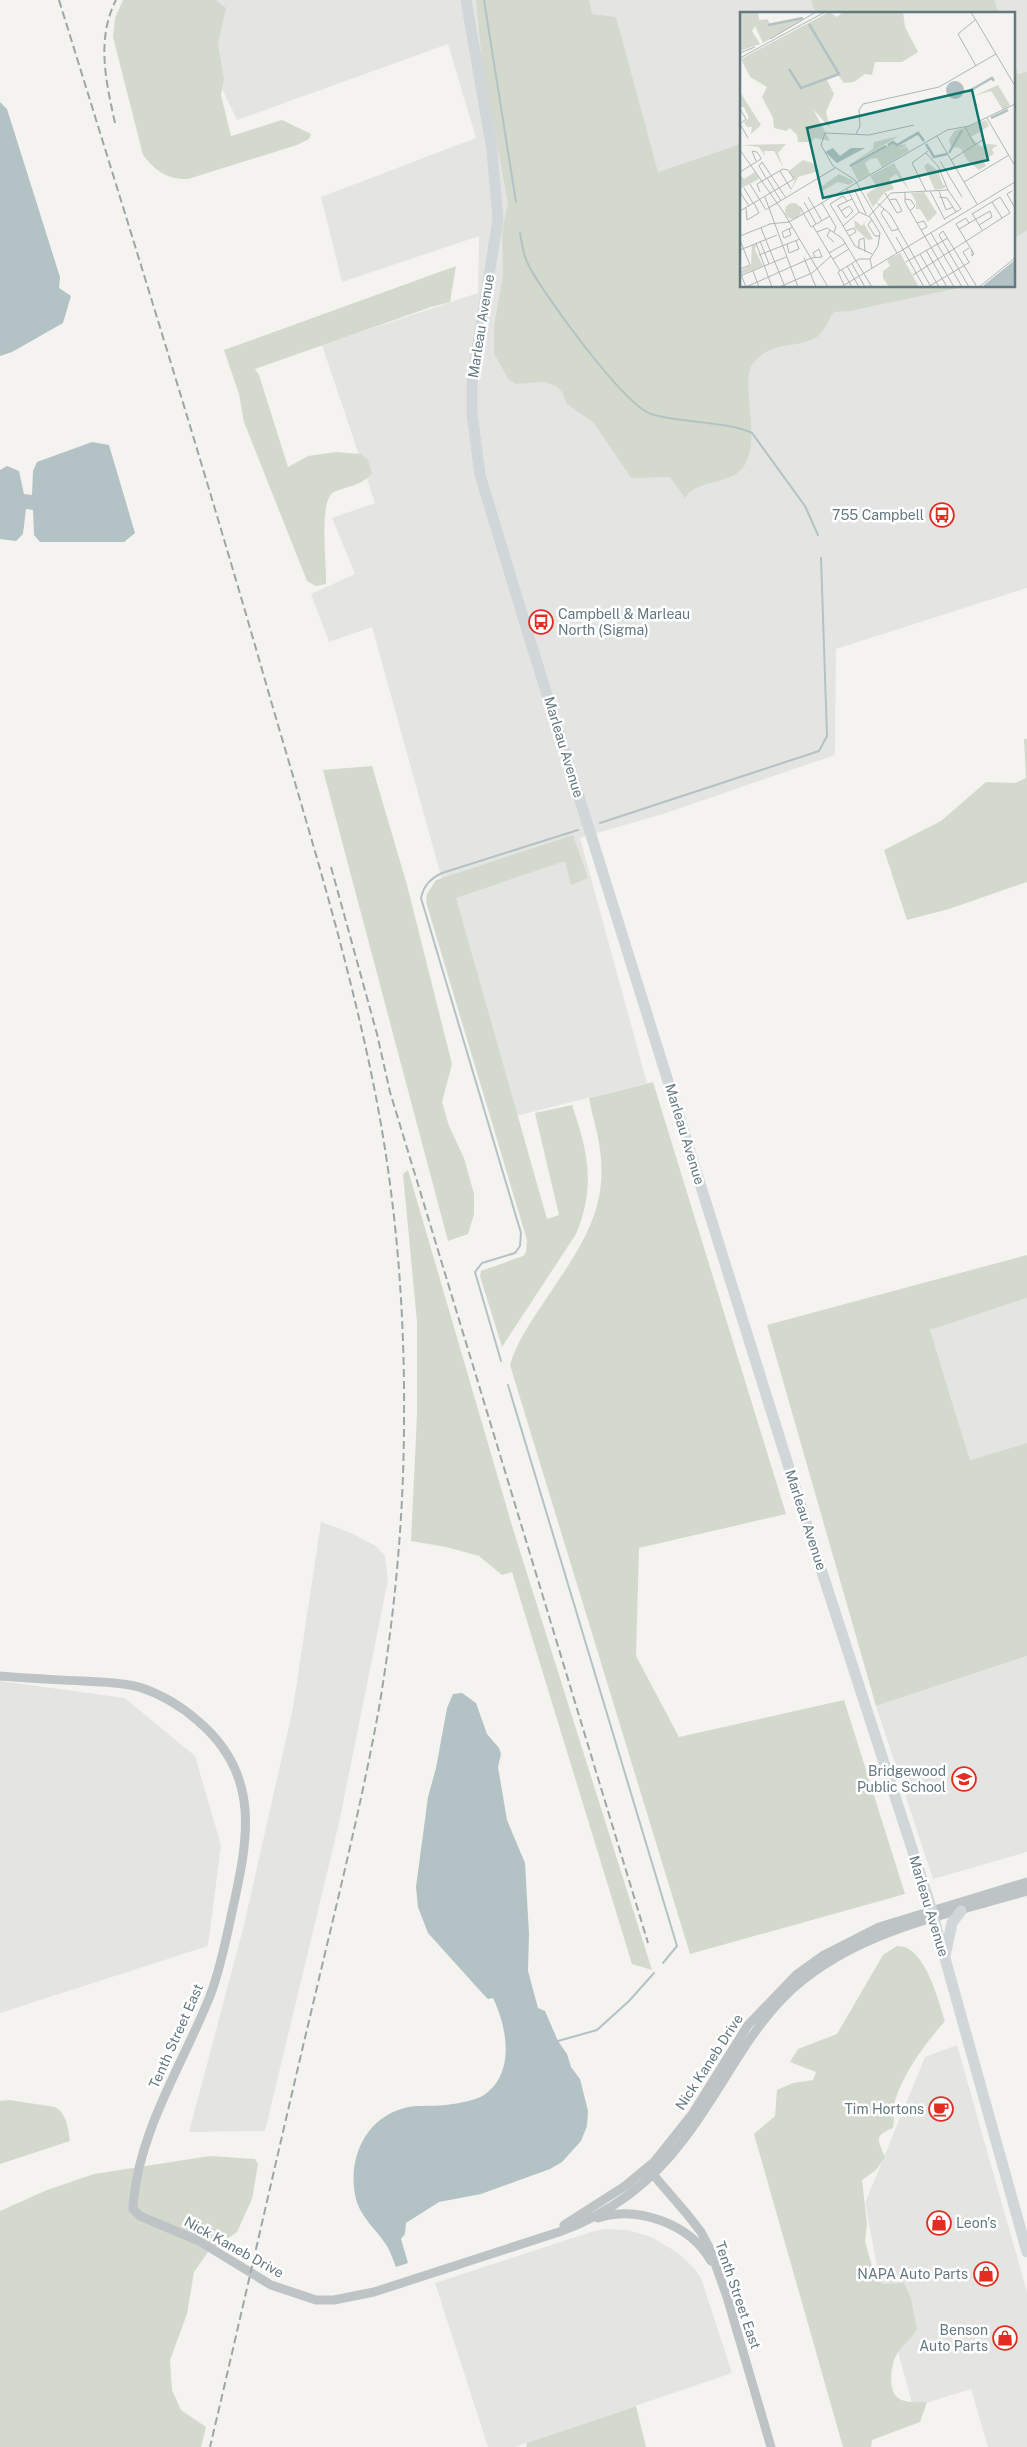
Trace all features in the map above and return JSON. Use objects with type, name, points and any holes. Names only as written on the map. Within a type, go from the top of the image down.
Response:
[{"type":"main road","name":"Marleau Avenue","points":[[466,0],[492,150],[498,219],[472,382],[472,413],[480,475],[528,637],[810,1535],[932,1915],[1027,2252]]},
{"type":"main road","points":[[944,1958],[952,1923],[961,1911]]},
{"type":"street","name":"Tenth Street East","points":[[0,1676],[123,1684],[153,1693],[179,1706],[208,1729],[221,1743],[235,1768],[245,1798],[247,1832],[239,1880],[211,1994],[171,2080],[148,2137],[132,2205],[136,2213],[146,2219]]},
{"type":"street","name":"Nick Kaneb Drive","points":[[146,2219],[199,2241],[271,2285],[316,2300],[334,2300],[374,2292],[581,2224],[618,2203],[685,2139],[741,2050],[785,1996],[840,1955],[882,1934],[1027,1882]]},
{"type":"street","name":"Nick Kaneb Drive","points":[[932,1915],[961,1911],[1027,1891]]},
{"type":"street","name":"Nick Kaneb Drive","points":[[539,2237],[598,2206],[651,2172]]},
{"type":"street","name":"Tenth Street East","points":[[651,2172],[701,2232],[720,2277],[771,2447]]},
{"type":"street","points":[[581,2224],[606,2215],[631,2214],[663,2221],[680,2230],[696,2242],[709,2258],[720,2277]]},
{"type":"shaded area","points":[[123,0],[216,0],[226,8],[218,44],[224,79],[221,95],[231,136],[282,120],[311,134],[309,139],[297,145],[188,179],[174,178],[162,173],[143,155],[113,37],[115,18]]},
{"type":"shaded area","points":[[180,0],[1027,0],[1027,588],[836,649],[835,755],[666,813],[580,838],[647,1083],[508,1118],[372,627],[329,642],[311,594],[355,574],[332,518],[375,503],[322,345],[478,293],[479,236],[342,282],[321,197],[476,138],[448,44],[237,120]]},
{"type":"shaded area","points":[[476,0],[589,0],[592,14],[616,17],[658,172],[740,144],[740,288],[959,288],[850,311],[834,312],[817,337],[809,341],[775,348],[759,357],[752,365],[749,373],[750,451],[746,463],[733,476],[698,487],[685,498],[670,477],[631,478],[594,423],[567,404],[562,392],[556,386],[544,382],[516,384],[509,380],[494,354],[494,326],[503,275],[502,232],[508,203],[483,72]]},
{"type":"shaded area","points":[[811,0],[994,0],[998,12],[815,12]]},
{"type":"shaded area","points":[[1014,62],[1018,74],[1027,72],[1027,230],[1014,239]]},
{"type":"shaded area","points":[[0,102],[7,109],[60,277],[59,288],[71,296],[63,323],[12,352],[0,356]]},
{"type":"shaded area","points":[[456,266],[450,302],[255,369],[259,375],[288,467],[308,456],[336,452],[361,454],[368,460],[372,473],[364,481],[334,492],[329,497],[326,507],[324,534],[326,584],[316,586],[307,581],[244,422],[239,394],[224,350]]},
{"type":"shaded area","points":[[92,442],[109,445],[135,533],[124,542],[40,542],[34,535],[33,510],[26,509],[23,534],[16,541],[0,539],[0,470],[7,466],[19,471],[24,494],[32,495],[33,471],[37,462]]},
{"type":"shaded area","points":[[1024,739],[1027,739],[1027,882],[949,909],[907,920],[884,850],[941,821],[986,782],[1015,783],[1026,778]]},
{"type":"shaded area","points":[[372,766],[407,885],[452,1064],[442,1102],[449,1126],[464,1158],[474,1194],[474,1214],[468,1234],[448,1241],[323,770]]},
{"type":"shaded area","points":[[573,835],[588,878],[571,885],[565,861],[456,898],[547,1219],[559,1215],[535,1113],[572,1105],[586,1154],[588,1169],[586,1200],[576,1234],[502,1347],[480,1276],[481,1271],[523,1256],[526,1252],[527,1240],[426,902],[427,894],[436,880]]},
{"type":"shaded area","points":[[653,1082],[786,1514],[639,1548],[636,1656],[679,1737],[844,1700],[905,1894],[690,1954],[510,1365],[525,1331],[580,1247],[595,1211],[600,1192],[602,1172],[599,1143],[589,1098]]},
{"type":"shaded area","points":[[408,1170],[513,1529],[652,1970],[632,1964],[512,1572],[502,1575],[479,1556],[446,1547],[411,1541],[417,1415],[417,1322],[403,1174]]},
{"type":"shaded area","points":[[1027,1255],[1027,1298],[930,1330],[970,1460],[1027,1443],[1027,1656],[876,1706],[767,1325]]},
{"type":"shaded area","points":[[1027,1298],[1027,1443],[970,1460],[930,1330]]},
{"type":"shaded area","points":[[321,1522],[349,1532],[376,1546],[385,1556],[388,1580],[339,1823],[265,2131],[189,2132],[244,1925],[293,1708]]},
{"type":"shaded area","name":"Bridgewood Public School","points":[[1027,1656],[1027,1852],[933,1879],[876,1706]]},
{"type":"shaded area","points":[[0,1681],[125,1698],[195,1756],[221,1845],[208,1946],[0,2013]]},
{"type":"shaded area","points":[[462,1693],[476,1703],[487,1734],[499,1748],[501,1754],[498,1767],[507,1820],[525,1863],[529,1934],[528,1971],[538,2008],[545,2011],[558,2041],[567,2054],[571,2067],[580,2079],[588,2111],[587,2126],[581,2141],[562,2162],[550,2169],[481,2194],[439,2202],[406,2223],[405,2234],[401,2239],[408,2263],[396,2267],[387,2246],[358,2206],[354,2185],[354,2171],[356,2157],[361,2145],[377,2123],[401,2109],[457,2103],[485,2094],[497,2082],[505,2059],[506,2046],[502,2021],[493,1998],[488,1999],[483,1994],[428,1933],[418,1907],[416,1887],[428,1797],[436,1768],[447,1708],[453,1694]]},
{"type":"shaded area","points":[[897,1946],[907,1948],[923,1964],[929,1975],[945,2021],[916,2059],[899,2090],[894,2104],[893,2128],[882,2134],[879,2139],[885,2157],[876,2170],[862,2180],[867,2225],[865,2241],[874,2273],[883,2284],[904,2283],[911,2298],[917,2329],[895,2358],[891,2375],[892,2387],[899,2399],[911,2402],[927,2402],[920,2422],[872,2440],[871,2447],[843,2447],[754,2134],[775,2116],[777,2090],[793,2083],[813,2080],[816,2072],[790,2062],[798,2049],[837,2034],[883,1955]]},
{"type":"shaded area","points":[[957,2045],[1027,2292],[1027,2447],[988,2447],[971,2389],[913,2407],[882,2293],[865,2203],[925,2057]]},
{"type":"shaded area","points":[[9,2100],[55,2107],[62,2113],[68,2126],[70,2141],[0,2164],[0,2101]]},
{"type":"shaded area","points":[[210,2156],[255,2159],[258,2164],[252,2199],[237,2232],[208,2252],[194,2272],[187,2314],[170,2360],[172,2390],[181,2410],[206,2427],[201,2447],[0,2447],[0,2211],[47,2190],[94,2174]]},
{"type":"shaded area","points":[[605,2229],[628,2230],[651,2237],[677,2252],[694,2268],[701,2278],[732,2373],[515,2447],[488,2447],[435,2283]]},
{"type":"shaded area","points":[[636,2406],[646,2447],[526,2447],[527,2443]]},
{"type":"waterway","points":[[484,0],[516,202]]},
{"type":"waterway","points":[[520,233],[525,258],[537,280],[586,348],[623,391],[651,414],[730,426],[752,433],[805,506],[818,535]]},
{"type":"waterway","points":[[600,823],[819,751],[827,736],[821,558]]},
{"type":"waterway","points":[[501,1361],[475,1272],[482,1263],[515,1253],[520,1246],[521,1233],[421,898],[428,883],[442,873],[578,830]]},
{"type":"waterway","points":[[508,1385],[677,1946],[663,1963]]},
{"type":"waterway","points":[[558,2041],[597,2030],[629,2001],[654,1973]]},
{"type":"railway","points":[[59,0],[220,525],[341,945],[365,1043],[382,1132],[394,1214],[401,1296],[404,1455],[398,1564],[379,1708],[348,1856],[210,2447]]},
{"type":"railway","points":[[115,123],[106,76],[105,45],[106,30],[116,0]]},
{"type":"railway","points":[[331,867],[377,1034],[390,1092],[648,1943]]},
{"type":"place","name":"755 Campbell","points":[[942,515]]},
{"type":"place","name":"Campbell & Marleau North (Sigma)","points":[[541,622]]},
{"type":"place","name":"Bridgewood Public School","points":[[964,1779]]},
{"type":"place","name":"Tim Hortons","points":[[941,2109]]},
{"type":"place","name":"Leon's","points":[[939,2223]]},
{"type":"place","name":"NAPA Auto Parts","points":[[986,2274]]},
{"type":"place","name":"Benson Auto Parts","points":[[1005,2338]]}]
